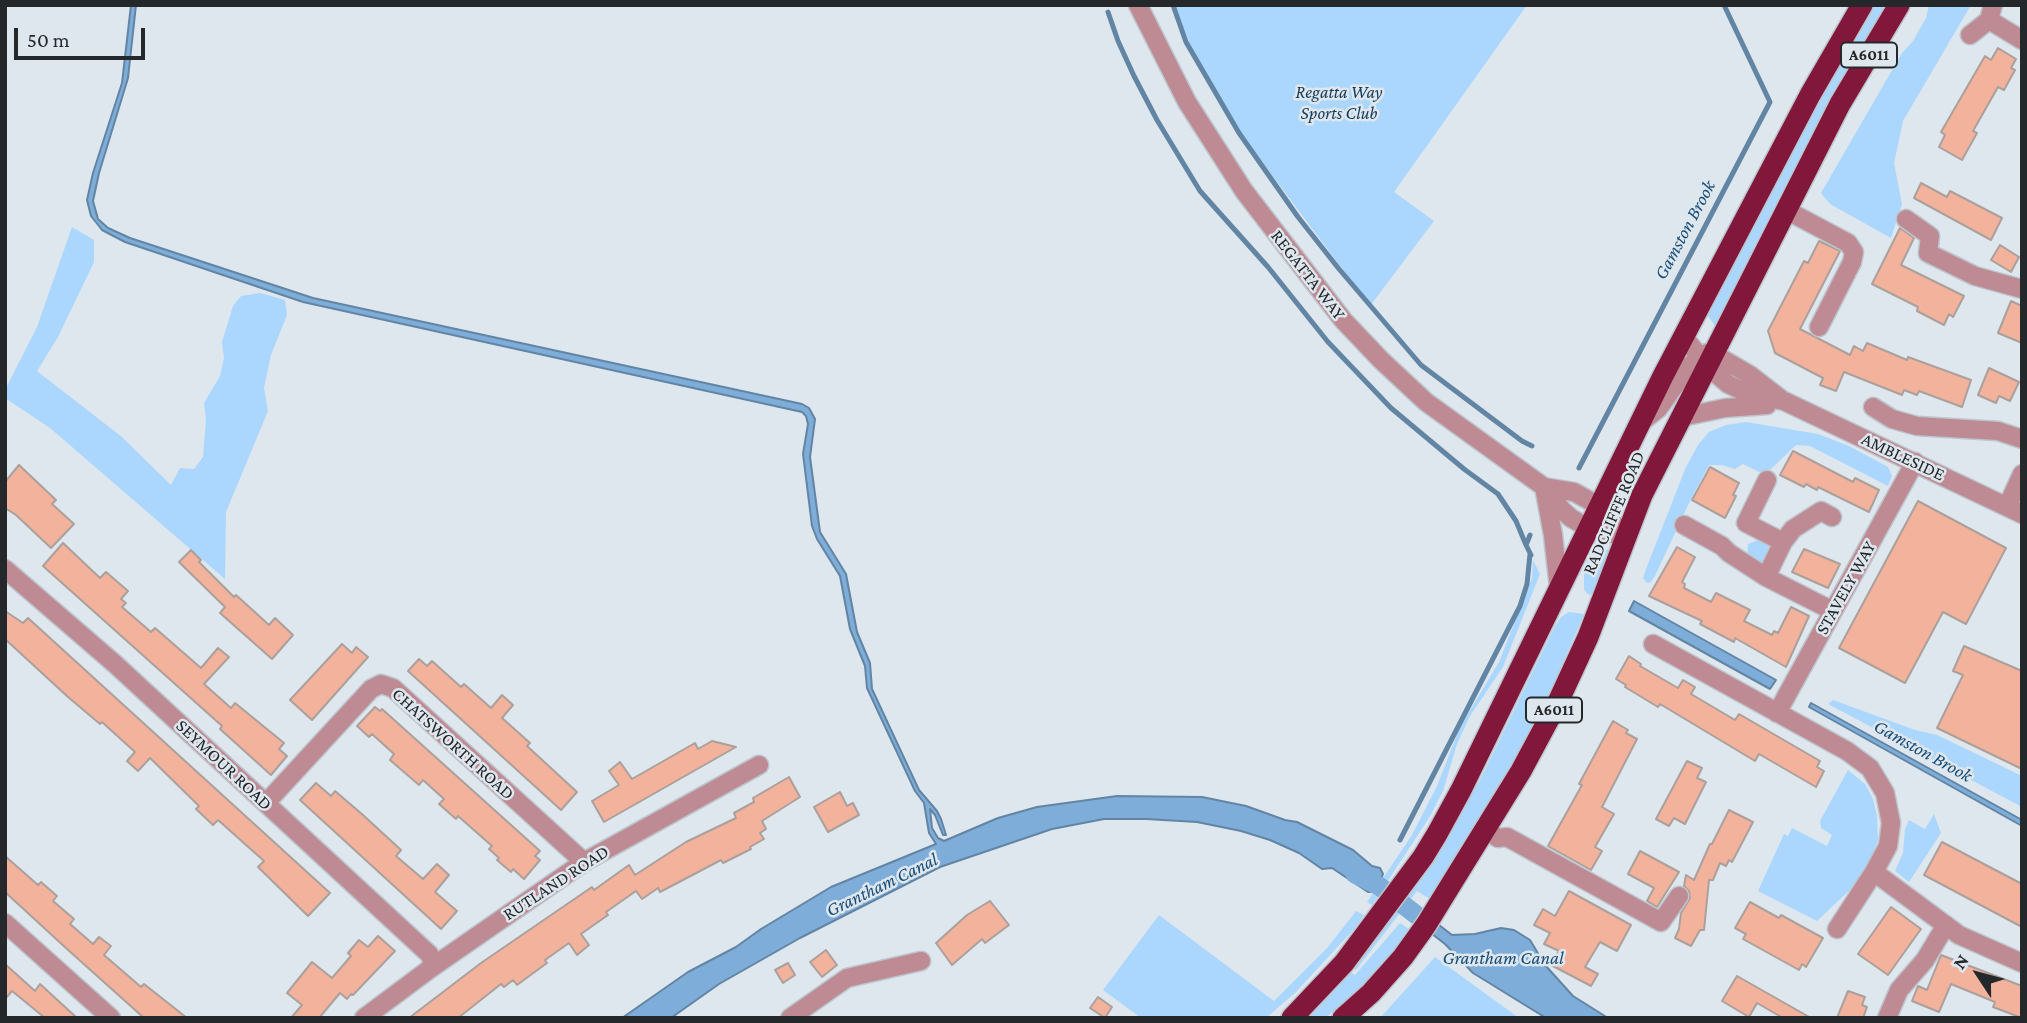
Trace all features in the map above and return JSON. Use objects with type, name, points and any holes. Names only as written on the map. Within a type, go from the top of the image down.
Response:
[{"type":"highway","name":"RADCLIFFE ROAD","points":[[1292,1018],[1344,963],[1423,857],[1461,790],[1639,424],[1810,95],[1862,5]]},
{"type":"highway","name":"RADCLIFFE ROAD","points":[[1343,1018],[1371,993],[1403,957],[1486,830],[1558,702],[1591,628],[1642,495],[1682,417],[1707,359],[1839,104],[1899,5]]},
{"type":"street","name":"REGATTA WAY","points":[[1138,5],[1187,102],[1244,191],[1343,320],[1381,360],[1444,417],[1544,487],[1562,510],[1588,528],[1625,537]]},
{"type":"street","points":[[1970,35],[1991,13],[2022,40]]},
{"type":"street","points":[[1786,210],[1848,243],[1854,252],[1852,262],[1819,327]]},
{"type":"street","points":[[1906,219],[1930,236],[1928,253],[1975,276],[2022,289]]},
{"type":"street","name":"AMBLESIDE","points":[[1684,336],[1728,384],[1751,395],[1784,401],[2014,510]]},
{"type":"street","points":[[1639,424],[1658,408],[1689,366],[1707,359]]},
{"type":"street","points":[[1682,417],[1725,408],[1784,401]]},
{"type":"street","points":[[1872,407],[1892,419],[1917,426],[1998,431],[2022,439]]},
{"type":"street","name":"STAVELY WAY","points":[[1777,713],[1914,463]]},
{"type":"street","points":[[2014,510],[2022,474]]},
{"type":"street","points":[[1768,480],[1746,523],[1783,542]]},
{"type":"street","name":"REGATTA WAY","points":[[1544,487],[1574,492],[1599,506],[1625,537]]},
{"type":"street","name":"RADCLIFFE ROAD","points":[[1544,487],[1559,588]]},
{"type":"street","points":[[1766,577],[1783,542],[1793,529],[1821,511],[1832,517]]},
{"type":"street","points":[[1684,525],[1722,546],[1766,577],[1833,611]]},
{"type":"street","name":"SEYMOUR ROAD","points":[[5,569],[115,664],[429,954],[432,960],[431,968]]},
{"type":"street","points":[[1653,644],[1847,751],[1870,768],[1881,783],[1889,804],[1891,823],[1888,846],[1874,873],[1837,929]]},
{"type":"street","name":"CHATSWORTH ROAD","points":[[266,803],[371,689],[381,684],[393,688],[584,862]]},
{"type":"street","name":"RUTLAND ROAD","points":[[364,1018],[584,862],[759,765]]},
{"type":"street","points":[[1486,830],[1498,838],[1507,837],[1661,922],[1679,896]]},
{"type":"street","points":[[1874,873],[1959,934],[2022,963]]},
{"type":"street","points":[[5,923],[111,1018]]},
{"type":"street","points":[[1887,1018],[1899,990],[1925,960],[1946,925]]},
{"type":"street","points":[[790,1018],[847,978],[921,961]]},
{"type":"green space","name":"Regatta Way Sports Club","points":[[1175,5],[1527,5],[1394,192],[1434,221],[1370,306],[1236,127],[1190,45]]},
{"type":"green space","points":[[1873,5],[1889,5],[1813,131],[1715,326],[1706,313],[1821,96]]},
{"type":"green space","points":[[1929,5],[1971,5],[1903,121],[1894,163],[1902,204],[1891,238],[1830,204],[1821,193],[1902,53],[1913,41],[1926,18]]},
{"type":"green space","points":[[72,227],[94,240],[94,262],[58,337],[37,371],[122,437],[171,485],[180,468],[194,469],[203,457],[206,419],[204,403],[220,376],[224,358],[222,342],[233,306],[241,296],[260,293],[285,300],[287,315],[271,355],[264,388],[268,411],[226,512],[225,579],[50,428],[5,398],[5,390],[37,327]]},
{"type":"green space","points":[[1746,422],[1818,434],[1849,446],[1888,467],[1892,476],[1888,486],[1810,446],[1796,445],[1771,469],[1759,472],[1743,464],[1735,469],[1709,465],[1655,576],[1647,583],[1643,578],[1646,569],[1686,467],[1698,445],[1709,432],[1726,425]]},
{"type":"green space","points":[[1763,538],[1777,549],[1764,569],[1747,561],[1748,544]]},
{"type":"green space","points":[[1596,544],[1610,551],[1594,593],[1589,595],[1584,590],[1584,568]]},
{"type":"green space","points":[[1533,560],[1540,574],[1503,667],[1470,716],[1457,744],[1443,791],[1429,818],[1372,905],[1367,902],[1412,835],[1437,786],[1460,727],[1499,662],[1532,578]]},
{"type":"green space","points":[[1569,612],[1584,614],[1540,716],[1488,809],[1430,899],[1417,891],[1356,970],[1352,968],[1426,872],[1480,780],[1555,626],[1561,617]]},
{"type":"green space","points":[[1833,700],[1915,730],[1937,735],[2022,776],[2022,807],[1828,704]]},
{"type":"green space","points":[[1848,770],[1865,784],[1873,799],[1878,840],[1869,864],[1855,885],[1817,921],[1758,891],[1784,834],[1788,836],[1792,828],[1827,846],[1832,835],[1821,828],[1820,821]]},
{"type":"green space","points":[[1934,814],[1941,833],[1909,882],[1895,871],[1903,853],[1905,829],[1909,820],[1925,829]]},
{"type":"green space","points":[[1356,911],[1364,915],[1356,927],[1296,992],[1266,1018],[1141,1018],[1103,990],[1159,915],[1274,1001],[1328,947]]},
{"type":"green space","points":[[1400,923],[1409,929],[1389,959],[1355,995],[1325,1018],[1304,1018],[1349,971],[1355,975]]},
{"type":"green space","points":[[1435,957],[1519,1018],[1380,1018]]},
{"type":"water","name":"Grantham Canal","points":[[131,5],[136,5],[128,78],[93,201],[98,219],[108,228],[130,238],[313,298],[802,404],[809,408],[815,419],[810,457],[820,532],[846,574],[857,632],[870,663],[872,689],[919,790],[941,819],[946,835],[943,835],[930,809],[932,828],[938,838],[944,841],[998,818],[1037,807],[1117,796],[1202,797],[1246,806],[1297,822],[1353,850],[1372,866],[1380,868],[1383,874],[1375,892],[1368,892],[1332,868],[1322,869],[1299,853],[1241,831],[1197,822],[1104,819],[1052,829],[940,867],[800,938],[719,984],[671,1018],[622,1018],[688,972],[736,947],[831,887],[936,844],[929,833],[924,803],[915,791],[867,688],[865,666],[850,629],[840,576],[812,526],[803,454],[808,424],[806,416],[802,412],[303,302],[125,242],[102,230],[91,216],[87,200],[122,83]]},
{"type":"water","points":[[1634,601],[1776,680],[1770,689],[1629,611]]},
{"type":"water","points":[[1811,703],[2022,820],[2022,826],[1809,707]]},
{"type":"water","name":"Grantham Canal","points":[[1412,904],[1452,935],[1475,934],[1501,928],[1514,930],[1530,940],[1545,965],[1573,996],[1608,1018],[1546,1018],[1473,973],[1445,944],[1405,913]]},
{"type":"building","points":[[1998,48],[2016,59],[2011,68],[2015,70],[2004,90],[1998,87],[1973,131],[1977,133],[1962,160],[1939,147],[1945,135],[1941,132],[1985,56],[1991,60]]},
{"type":"building","points":[[1921,183],[1947,197],[1950,191],[2002,218],[1991,240],[1914,198]]},
{"type":"building","points":[[1900,228],[1914,238],[1901,265],[1964,296],[1953,317],[1949,314],[1944,325],[1917,311],[1918,307],[1872,284]]},
{"type":"building","points":[[1819,241],[1840,251],[1800,329],[1850,355],[1854,346],[1863,351],[1867,343],[1907,360],[1908,357],[1971,380],[1962,407],[1919,391],[1917,395],[1904,390],[1902,395],[1844,372],[1836,391],[1820,385],[1823,378],[1775,353],[1768,331],[1804,261],[1808,263]]},
{"type":"building","points":[[2000,245],[2019,257],[2011,272],[1991,260]]},
{"type":"building","points":[[2011,301],[2022,306],[2022,343],[1998,333]]},
{"type":"building","points":[[1989,368],[2019,382],[2010,401],[1999,396],[1996,403],[1978,395]]},
{"type":"building","points":[[1793,451],[1853,482],[1855,478],[1879,490],[1869,512],[1818,487],[1817,490],[1806,484],[1804,487],[1780,475]]},
{"type":"building","points":[[19,465],[56,500],[52,504],[74,524],[51,548],[5,508],[5,482]]},
{"type":"building","points":[[1710,467],[1739,483],[1725,518],[1692,500]]},
{"type":"building","points":[[1918,501],[2006,548],[1966,624],[1943,612],[1905,683],[1839,648]]},
{"type":"building","points":[[63,543],[100,578],[106,572],[128,591],[121,599],[126,603],[122,607],[151,632],[155,628],[201,668],[218,648],[229,657],[204,684],[231,708],[235,703],[284,743],[279,749],[287,756],[271,775],[220,729],[222,726],[43,566]]},
{"type":"building","points":[[1677,547],[1695,557],[1682,582],[1685,584],[1684,588],[1711,602],[1716,593],[1750,610],[1744,621],[1772,635],[1774,631],[1778,633],[1791,607],[1809,616],[1786,667],[1735,638],[1734,642],[1700,624],[1702,621],[1649,596]]},
{"type":"building","points":[[1804,549],[1840,564],[1828,588],[1792,572]]},
{"type":"building","points":[[191,550],[201,560],[199,562],[234,597],[236,595],[269,625],[275,618],[293,635],[272,659],[220,613],[225,607],[179,562]]},
{"type":"building","points":[[5,611],[23,623],[28,618],[330,893],[308,916],[258,867],[264,861],[218,820],[213,825],[196,809],[199,806],[150,758],[138,771],[127,761],[135,752],[102,722],[100,724],[68,697],[5,639]]},
{"type":"building","points":[[342,644],[352,653],[356,647],[368,657],[312,720],[290,700]]},
{"type":"building","points":[[1964,646],[2022,671],[2022,769],[1937,728],[1963,675],[1953,671]]},
{"type":"building","points":[[1629,656],[1641,664],[1640,666],[1678,688],[1683,680],[1695,687],[1691,694],[1735,720],[1739,714],[1820,761],[1817,767],[1824,771],[1816,787],[1759,754],[1755,761],[1660,704],[1658,707],[1625,687],[1626,685],[1616,679]]},
{"type":"building","points":[[419,659],[427,666],[432,661],[461,687],[464,684],[491,708],[502,695],[513,705],[502,718],[530,743],[527,746],[577,792],[561,810],[408,671]]},
{"type":"building","points":[[375,707],[380,711],[382,709],[540,851],[535,856],[540,860],[524,879],[497,860],[499,858],[489,849],[492,846],[458,816],[456,819],[439,804],[444,799],[423,780],[419,785],[390,760],[394,754],[372,734],[369,737],[357,726]]},
{"type":"building","points":[[1613,721],[1637,739],[1602,807],[1614,814],[1595,847],[1602,851],[1591,870],[1548,846]]},
{"type":"building","points":[[712,741],[736,747],[604,822],[592,801],[619,785],[609,771],[620,762],[632,779],[695,743],[698,749]]},
{"type":"building","points":[[1687,761],[1702,768],[1697,778],[1706,782],[1685,824],[1674,818],[1669,826],[1656,819]]},
{"type":"building","points":[[789,777],[800,797],[762,821],[766,829],[760,833],[764,839],[750,847],[751,849],[723,863],[721,860],[660,892],[658,888],[642,899],[636,891],[581,934],[589,945],[577,955],[569,943],[517,985],[513,980],[504,987],[501,984],[458,1018],[409,1018],[481,963],[592,887],[594,890],[629,865],[635,875],[686,842],[736,818],[734,813],[754,802],[753,798]]},
{"type":"building","points":[[316,783],[331,796],[335,791],[363,815],[401,850],[396,856],[423,879],[437,864],[449,875],[435,892],[457,911],[441,929],[300,800]]},
{"type":"building","points":[[840,792],[847,806],[853,803],[859,815],[828,832],[814,807]]},
{"type":"building","points":[[1729,810],[1753,822],[1732,862],[1729,860],[1726,866],[1720,863],[1713,880],[1709,880],[1704,930],[1700,930],[1691,946],[1675,938],[1681,913],[1690,898],[1689,891],[1684,886],[1686,875],[1694,880]]},
{"type":"building","points":[[1942,842],[2022,884],[2022,927],[1924,875]]},
{"type":"building","points":[[1640,851],[1679,872],[1657,907],[1647,901],[1654,888],[1628,874]]},
{"type":"building","points":[[5,856],[38,885],[41,882],[57,896],[53,901],[74,919],[70,924],[93,944],[99,937],[111,946],[104,955],[141,987],[144,984],[187,1018],[144,1018],[5,892]]},
{"type":"building","points":[[1569,891],[1631,925],[1617,951],[1600,942],[1585,967],[1598,974],[1591,986],[1551,965],[1559,951],[1544,944],[1550,933],[1534,925],[1543,909],[1555,916]]},
{"type":"building","points":[[990,901],[1009,925],[985,943],[982,939],[952,965],[936,943],[967,915]]},
{"type":"building","points":[[1750,902],[1823,938],[1806,967],[1802,964],[1799,970],[1743,939],[1746,934],[1735,928]]},
{"type":"building","points":[[1891,907],[1921,929],[1888,975],[1858,954]]},
{"type":"building","points":[[378,936],[395,951],[353,995],[347,999],[340,993],[319,1018],[291,1018],[302,1005],[287,993],[312,962],[332,978],[351,956],[348,953],[359,940],[368,947]]},
{"type":"building","points":[[826,950],[837,965],[822,977],[810,962]]},
{"type":"building","points":[[1941,955],[2022,986],[2022,1018],[1993,1007],[1995,1002],[1951,984],[1939,1012],[1912,1001],[1918,986],[1927,990]]},
{"type":"building","points":[[788,963],[795,975],[783,983],[775,970]]},
{"type":"building","points":[[5,964],[35,991],[40,984],[77,1018],[45,1018],[12,991],[5,999]]},
{"type":"building","points":[[1737,976],[1811,1018],[1783,1018],[1757,1003],[1749,1017],[1722,1001]]},
{"type":"building","points":[[1848,991],[1865,997],[1862,1005],[1867,1007],[1863,1018],[1837,1018]]},
{"type":"building","points":[[1098,997],[1112,1007],[1105,1018],[1090,1008]]},
{"type":"waterway","points":[[1173,5],[1186,42],[1239,133],[1298,217],[1339,269],[1421,365],[1532,446]]},
{"type":"waterway","name":"Gamston Brook","points":[[1579,468],[1770,102],[1724,5]]},
{"type":"waterway","points":[[1108,12],[1134,76],[1200,191],[1268,267],[1328,342],[1391,408],[1498,494],[1516,521],[1526,545]]},
{"type":"waterway","name":"Gamston Brook","points":[[1530,535],[1526,545],[1531,555]]},
{"type":"waterway","points":[[1400,840],[1520,606],[1527,584],[1530,554]]},
{"type":"waterway","name":"Grantham Canal","points":[[1355,874],[1379,886],[1428,924]]}]
